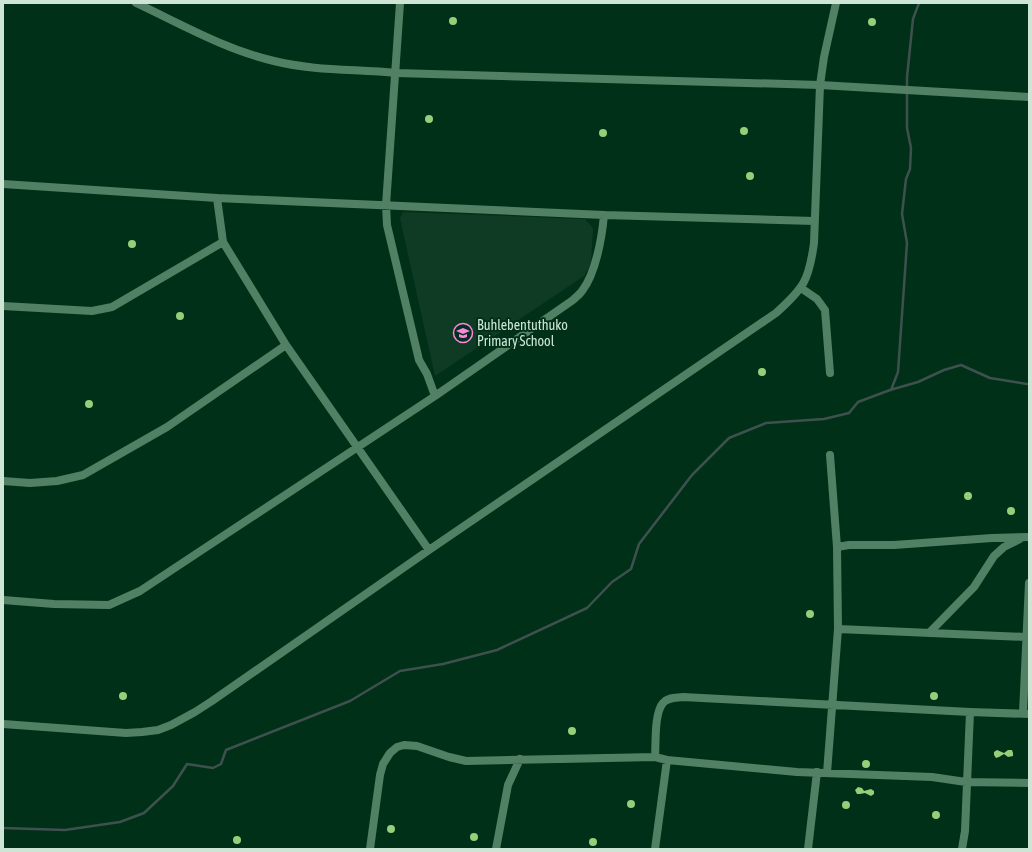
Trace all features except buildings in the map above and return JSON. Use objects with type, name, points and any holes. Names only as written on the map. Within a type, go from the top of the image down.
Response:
[{"type":"street","points":[[136,3],[233,49],[257,57],[310,68],[358,70],[396,74],[820,85],[1029,98]]},
{"type":"street","points":[[400,3],[386,205],[387,225],[417,354],[427,374],[435,396]]},
{"type":"street","points":[[3,724],[126,733],[158,730],[171,725],[212,701],[429,550],[776,313],[801,288],[807,277],[811,262],[814,243],[820,85],[824,57],[836,3]]},
{"type":"street","points":[[3,184],[217,198],[604,215],[814,221]]},
{"type":"street","points":[[217,198],[223,242],[286,345],[429,550]]},
{"type":"street","points":[[3,600],[54,604],[109,605],[140,590],[435,396],[573,300],[582,291],[589,279],[602,230],[604,215]]},
{"type":"street","points":[[3,306],[92,310],[112,307],[223,242]]},
{"type":"street","points":[[801,288],[817,299],[825,310],[830,373]]},
{"type":"street","points":[[3,481],[30,483],[57,482],[83,475],[167,427],[286,345]]},
{"type":"street","points":[[827,773],[838,629],[837,547],[830,455]]},
{"type":"street","points":[[837,547],[849,545],[894,545],[1026,537]]},
{"type":"street","points":[[929,633],[974,588],[994,556],[1004,547],[1026,537]]},
{"type":"street","points":[[655,756],[659,709],[663,703],[670,698],[683,697],[1026,714],[1025,637],[1029,583]]},
{"type":"street","points":[[838,629],[1025,637]]},
{"type":"street","points":[[962,849],[965,831],[970,712]]},
{"type":"street","points":[[370,849],[380,775],[390,753],[397,747],[404,745],[417,746],[449,758],[466,761],[655,756],[667,760],[797,772],[932,777],[966,782],[1029,783]]},
{"type":"street","points":[[496,849],[508,785],[520,759]]},
{"type":"street","points":[[655,849],[667,760]]},
{"type":"street","points":[[808,849],[817,772]]},
{"type":"shaded area","name":"Buhlebentuthuko Primary School","points":[[403,212],[585,219],[593,228],[591,264],[584,276],[435,376],[400,218]]},
{"type":"waterway","points":[[891,390],[898,372],[907,243],[902,214],[906,179],[910,169],[911,148],[907,128],[907,77],[913,19],[919,3]]},
{"type":"waterway","points":[[3,828],[65,830],[120,822],[144,813],[173,786],[187,764],[213,768],[221,764],[226,750],[350,701],[400,671],[443,664],[497,650],[587,608],[612,582],[631,569],[639,544],[692,475],[729,438],[766,423],[824,419],[849,413],[858,402],[890,390],[918,382],[944,370],[961,365],[990,378],[1027,384]]},
{"type":"place","name":"Buhlebentuthuko Primary School","points":[[463,333]]}]
